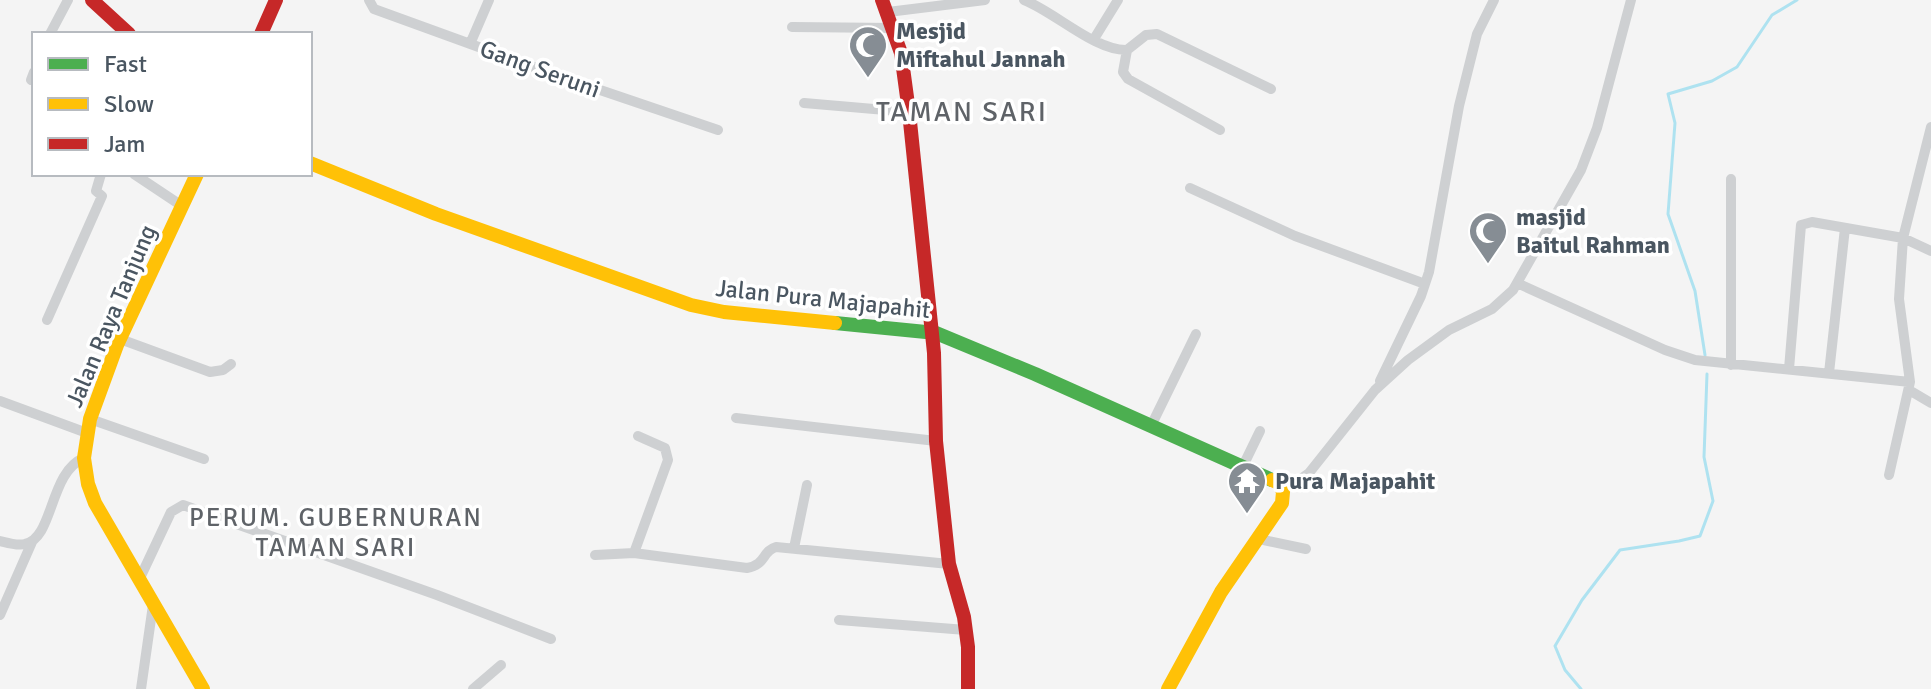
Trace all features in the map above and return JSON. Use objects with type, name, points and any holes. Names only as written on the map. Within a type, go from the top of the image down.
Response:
[{"type":"street","points":[[51,32],[68,0]]},
{"type":"street","points":[[92,0],[127,32]]},
{"type":"street","points":[[262,32],[276,0]]},
{"type":"street","name":"Gang Seruni","points":[[369,0],[372,8],[718,130]]},
{"type":"street","points":[[470,44],[489,0]]},
{"type":"street","points":[[968,689],[966,630],[949,564],[936,441],[923,225],[901,53],[885,6],[985,0]]},
{"type":"street","points":[[1024,0],[1119,50],[1127,50],[1148,34],[1157,34],[1271,89]]},
{"type":"street","points":[[1094,39],[1118,0]]},
{"type":"street","points":[[1375,390],[1425,284],[1435,247],[1459,106],[1477,34],[1494,0]]},
{"type":"street","points":[[1168,689],[1216,600],[1282,503],[1282,489],[1309,473],[1375,390],[1408,360],[1435,339],[1500,303],[1517,283],[1571,191],[1590,149],[1631,0]]},
{"type":"street","points":[[792,27],[894,28]]},
{"type":"street","points":[[1127,50],[1123,72],[1128,79],[1220,130]]},
{"type":"street","points":[[804,103],[909,112]]},
{"type":"street","points":[[1889,475],[1909,386],[1899,299],[1903,238],[1931,127]]},
{"type":"street","name":"Jalan Pura Majapahit","points":[[312,164],[425,210],[691,305],[733,313],[931,332],[975,348],[1243,466],[1273,480],[1282,489]]},
{"type":"street","points":[[47,320],[102,196],[96,191],[100,176]]},
{"type":"street","points":[[137,176],[182,206]]},
{"type":"street","name":"Jalan Raya Tanjung","points":[[196,176],[120,339],[88,426],[84,458],[95,503],[203,689]]},
{"type":"street","points":[[1731,179],[1731,365]]},
{"type":"street","points":[[1190,188],[1295,236],[1425,284]]},
{"type":"street","points":[[1789,369],[1800,227],[1803,224],[1812,222],[1903,238],[1931,251]]},
{"type":"street","points":[[1829,373],[1845,228]]},
{"type":"street","points":[[1517,283],[1665,350],[1695,360],[1829,373],[1909,386],[1931,403]]},
{"type":"street","points":[[1151,426],[1196,334]]},
{"type":"street","points":[[120,339],[210,372],[223,370],[231,364]]},
{"type":"street","points":[[0,401],[204,459]]},
{"type":"street","points":[[736,418],[936,441]]},
{"type":"street","points":[[1243,466],[1260,431]]},
{"type":"street","points":[[634,553],[668,460],[665,448],[638,436]]},
{"type":"street","points":[[0,615],[69,466],[84,458]]},
{"type":"street","points":[[794,548],[807,485]]},
{"type":"street","points":[[140,578],[172,510],[183,505],[551,639]]},
{"type":"street","points":[[1259,539],[1306,549]]},
{"type":"street","points":[[0,541],[18,545],[32,542]]},
{"type":"street","points":[[595,555],[634,553],[747,568],[763,561],[772,547],[949,564]]},
{"type":"street","points":[[141,689],[153,605]]},
{"type":"street","points":[[839,620],[966,630]]},
{"type":"street","points":[[473,689],[501,665]]},
{"type":"waterway","points":[[1705,355],[1695,291],[1668,214],[1675,123],[1668,94],[1712,81],[1737,67],[1772,15],[1797,0]]},
{"type":"waterway","points":[[1581,689],[1565,670],[1555,646],[1582,600],[1620,550],[1700,536],[1713,501],[1704,457],[1707,374]]},
{"type":"traffic: fast","points":[[835,323],[936,333],[1272,480]]},
{"type":"traffic: slow","points":[[312,164],[436,214],[691,305],[724,312],[835,323]]},
{"type":"traffic: slow","points":[[196,176],[117,345],[90,419],[84,458],[95,503],[203,689]]},
{"type":"traffic: slow","points":[[1168,689],[1221,592],[1282,503],[1283,492],[1279,483],[1272,480]]},
{"type":"traffic: jam","points":[[92,0],[127,32]]},
{"type":"traffic: jam","points":[[262,32],[276,0]]},
{"type":"traffic: jam","points":[[882,0],[901,53],[909,112],[934,353],[936,441],[949,564],[964,617],[968,647],[968,689]]},
{"type":"place","name":"Mesjid Miftahul Jannah","points":[[868,79]]},
{"type":"place","name":"masjid Baitul Rahman","points":[[1488,265]]},
{"type":"place","name":"Pura Majapahit","points":[[1247,515]]},
{"type":"district","name":"TAMAN SARI","points":[[962,112]]},
{"type":"district","name":"PERUM. GUBERNURAN TAMAN SARI","points":[[336,533]]}]
